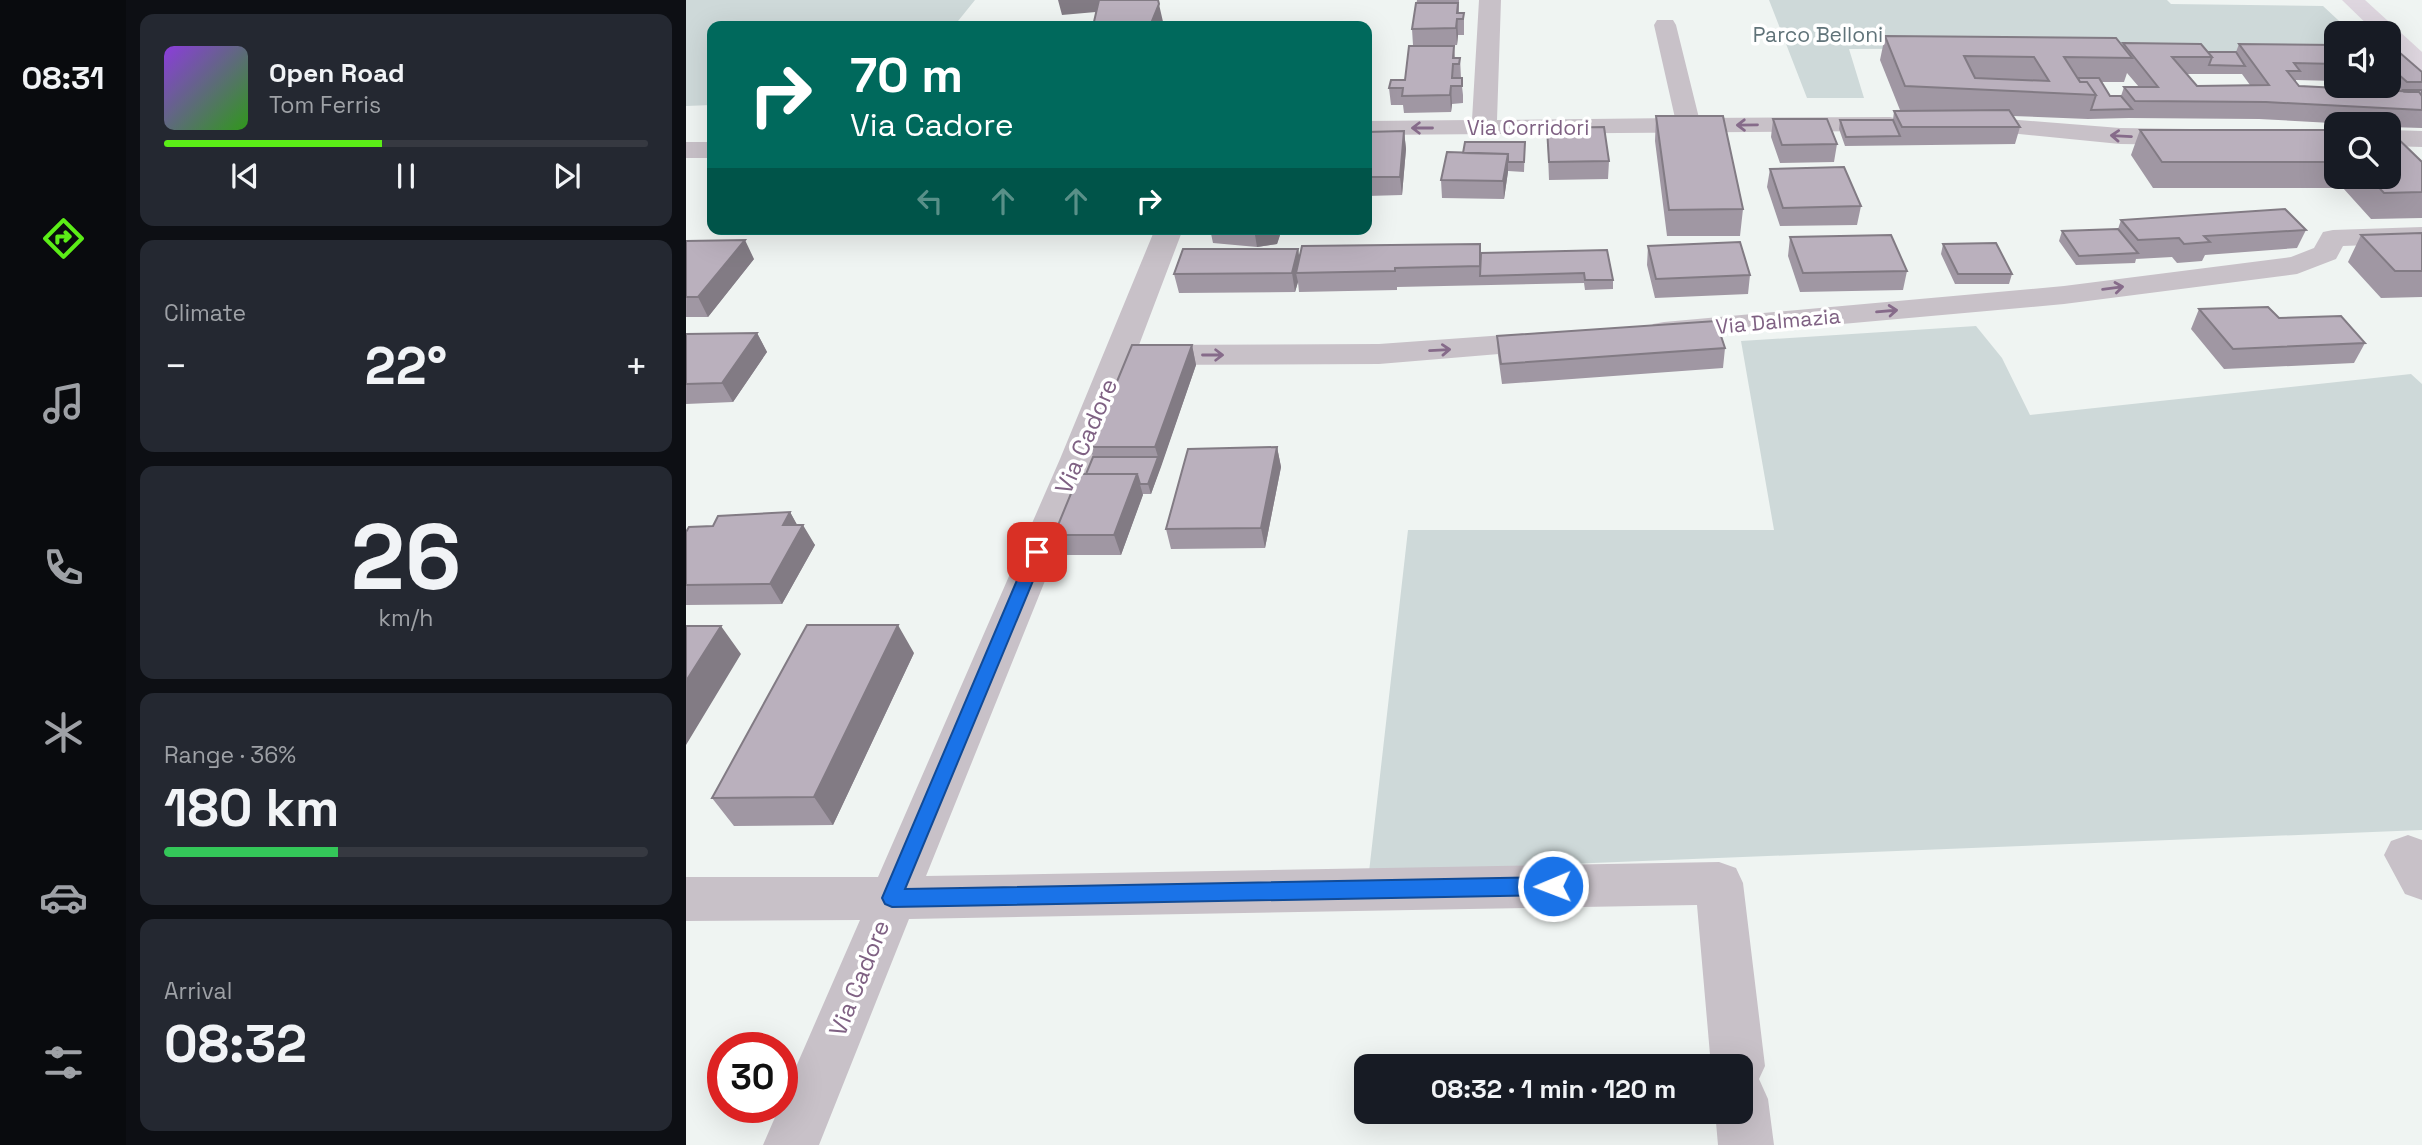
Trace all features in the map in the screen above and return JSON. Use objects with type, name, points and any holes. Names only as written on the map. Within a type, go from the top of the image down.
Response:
[{"type":"main road","points":[[2353,0],[2413,49],[2422,64]]},
{"type":"street","points":[[1484,128],[1490,0]]},
{"type":"street","points":[[1665,25],[1689,126]]},
{"type":"street","name":"Via Corridori","points":[[1372,128],[1919,123]]},
{"type":"street","points":[[1946,123],[1990,124],[2120,136],[2220,137]]},
{"type":"street","points":[[2401,138],[2422,139]]},
{"type":"street","points":[[686,150],[707,150]]},
{"type":"street","name":"Via Cadore","points":[[791,1145],[1120,355],[1167,235]]},
{"type":"street","name":"Via Dalmazia","points":[[1632,334],[2063,295],[2297,265],[2326,253],[2333,238],[2422,235]]},
{"type":"street","points":[[1120,355],[1379,354],[1577,339]]},
{"type":"street","points":[[686,899],[892,898],[1719,883],[1737,1054]]},
{"type":"street","points":[[1744,1124],[1746,1145]]},
{"type":"green space","points":[[686,0],[975,0],[958,21],[707,21],[707,105],[686,106]]},
{"type":"green space","name":"Parco Belloni","points":[[1769,0],[2167,0],[2171,4],[2323,6],[2339,21],[2324,21],[2324,61],[2116,48],[1849,49],[1864,98],[1807,98]]},
{"type":"green space","points":[[1976,326],[2002,358],[2030,415],[2411,374],[2422,384],[2422,830],[1369,872],[1408,530],[1774,530],[1741,341]]},
{"type":"building","points":[[1099,0],[1158,0],[1152,21],[1094,21]]},
{"type":"building","points":[[1416,3],[1458,3],[1457,13],[1464,13],[1463,19],[1457,19],[1456,28],[1412,29]]},
{"type":"building","points":[[1885,36],[2116,38],[2132,58],[2064,57],[2080,82],[2087,82],[2096,95],[1905,86]],"holes":[[[1964,56],[2034,57],[2049,81],[1975,78]]]},
{"type":"building","points":[[2123,43],[2201,44],[2212,57],[2172,57],[2197,86],[2269,85],[2239,44],[2324,45],[2324,64],[2294,63],[2300,71],[2287,71],[2299,86],[2324,87],[2324,98],[2401,98],[2401,91],[2419,92],[2422,96],[2422,110],[2266,102],[2135,101],[2124,87],[2158,87]]},
{"type":"building","points":[[1409,46],[1454,46],[1453,58],[1460,58],[1459,64],[1453,64],[1452,78],[1462,78],[1462,86],[1451,86],[1450,95],[1402,96],[1403,88],[1389,88],[1391,80],[1405,80]]},
{"type":"building","points":[[2208,52],[2236,52],[2245,66],[2209,65],[2212,57]]},
{"type":"building","points":[[2401,54],[2422,72],[2422,82],[2407,82],[2401,77]]},
{"type":"building","points":[[2078,78],[2099,78],[2110,96],[2121,96],[2132,109],[2091,110],[2096,95],[2087,82],[2080,82]]},
{"type":"building","points":[[2403,90],[2422,90],[2422,96],[2419,92]]},
{"type":"building","points":[[2009,110],[2020,127],[1902,127],[1894,111]]},
{"type":"building","points":[[1656,116],[1723,116],[1743,209],[1669,210]]},
{"type":"building","points":[[1773,119],[1827,119],[1837,144],[1782,145]]},
{"type":"building","points":[[1840,120],[1893,120],[1900,136],[1846,137]]},
{"type":"building","points":[[1604,127],[1609,161],[1549,162],[1547,128]]},
{"type":"building","points":[[2140,130],[2324,130],[2324,162],[2162,162]]},
{"type":"building","points":[[1404,131],[1400,177],[1372,177],[1372,132]]},
{"type":"building","points":[[1465,142],[1525,142],[1524,162],[1508,162],[1508,154],[1463,153]]},
{"type":"building","points":[[2401,142],[2422,162],[2422,192],[2384,193],[2380,189],[2401,189]]},
{"type":"building","points":[[1447,152],[1508,154],[1503,181],[1441,180]]},
{"type":"building","points":[[1844,167],[1861,206],[1783,208],[1770,169]]},
{"type":"building","points":[[2285,209],[2306,230],[2204,236],[2210,242],[2184,244],[2179,238],[2138,240],[2121,220]]},
{"type":"building","points":[[2118,229],[2138,253],[2079,256],[2062,231]]},
{"type":"building","points":[[2422,233],[2422,271],[2395,271],[2361,235]]},
{"type":"building","points":[[1891,235],[1907,271],[1803,273],[1790,237]]},
{"type":"building","points":[[745,240],[698,297],[686,297],[686,241]]},
{"type":"building","points":[[1740,242],[1750,275],[1656,279],[1648,246]]},
{"type":"building","points":[[1996,243],[2012,274],[1958,274],[1943,244]]},
{"type":"building","points":[[1480,244],[1480,266],[1296,273],[1302,246]]},
{"type":"building","points":[[1183,249],[1298,249],[1292,273],[1174,274]]},
{"type":"building","points":[[1607,250],[1613,280],[1585,280],[1584,273],[1480,276],[1481,253]]},
{"type":"building","points":[[2268,307],[2279,318],[2341,316],[2365,343],[2233,349],[2199,309]]},
{"type":"building","points":[[1716,321],[1725,348],[1501,364],[1497,336]]},
{"type":"building","points":[[757,333],[722,383],[686,384],[686,334]]},
{"type":"building","points":[[1132,345],[1192,345],[1155,447],[1090,447]]},
{"type":"building","points":[[1277,447],[1261,528],[1166,529],[1188,449]]},
{"type":"building","points":[[1093,457],[1158,457],[1148,484],[1140,484],[1137,474],[1086,474]]},
{"type":"building","points":[[1079,474],[1137,474],[1114,535],[1054,535]]},
{"type":"building","points":[[790,512],[783,525],[803,525],[770,584],[686,585],[686,532],[689,527],[713,526],[718,516]]},
{"type":"building","points":[[807,625],[898,625],[814,797],[712,798]]},
{"type":"building","points":[[686,626],[721,626],[686,681]]},
{"type":"route","points":[[1037,552],[892,898],[1553,886]]}]
